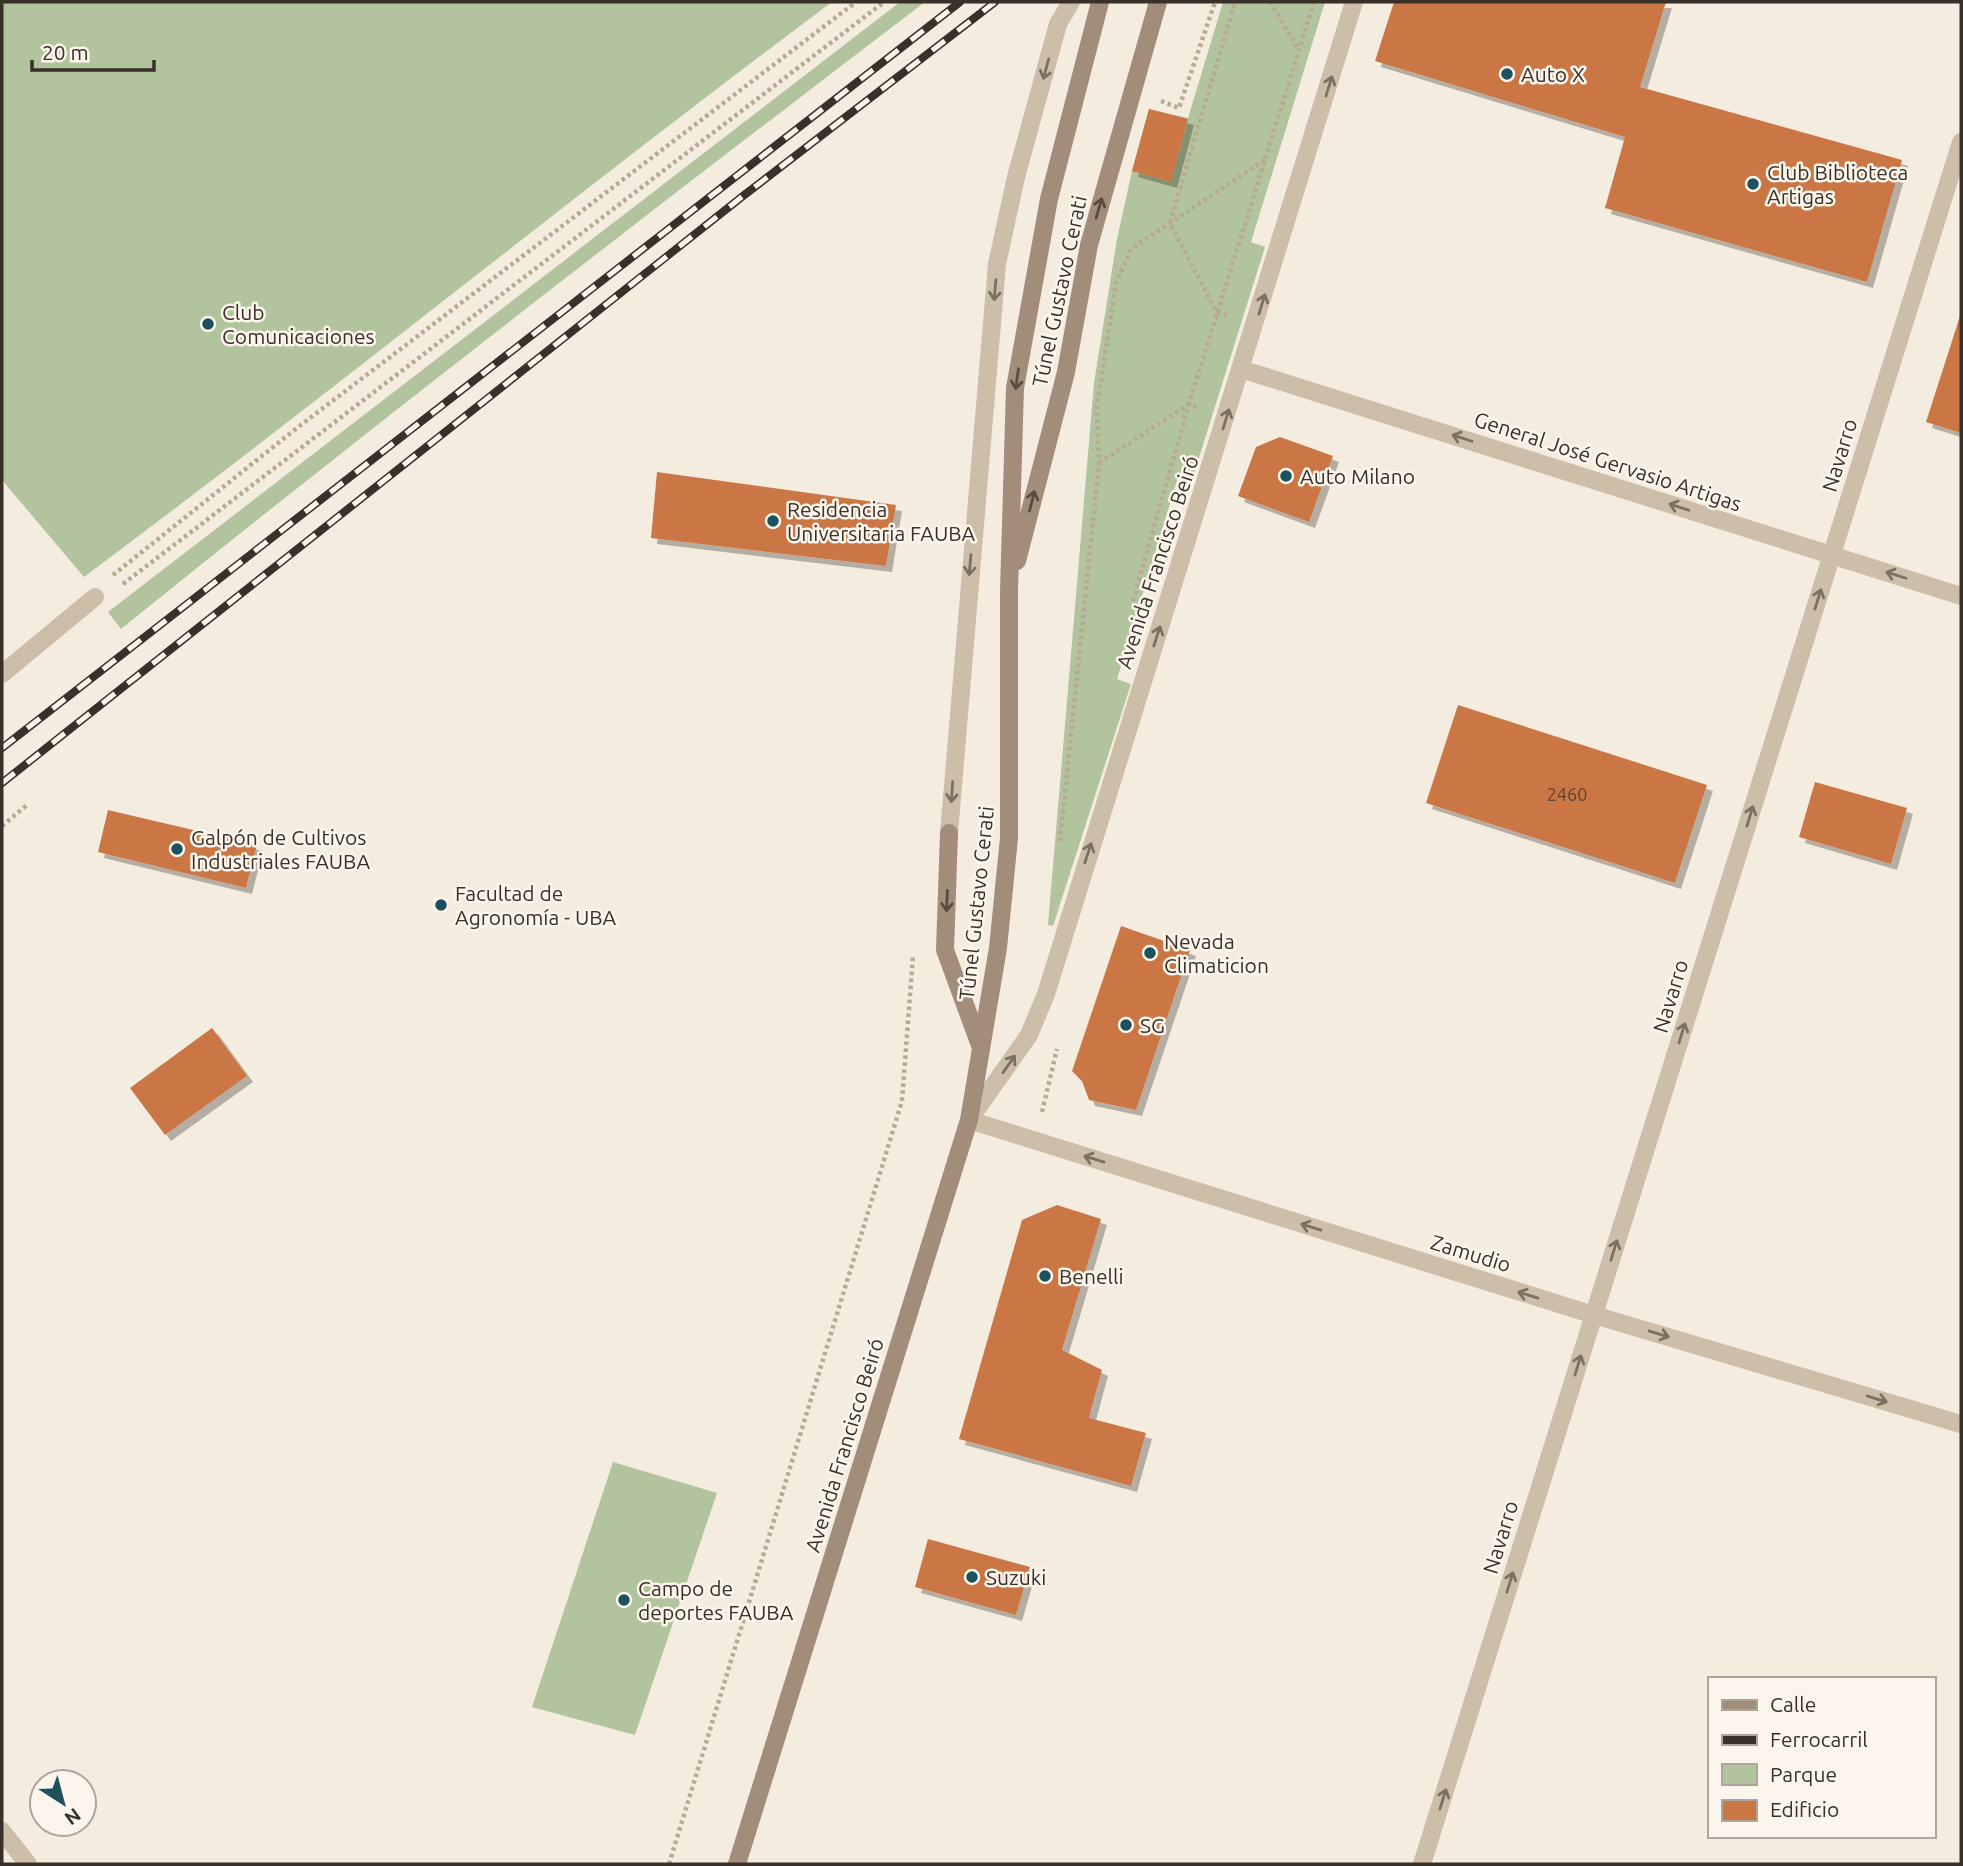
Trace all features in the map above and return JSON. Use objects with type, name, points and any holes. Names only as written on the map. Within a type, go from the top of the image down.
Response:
[{"type":"main road","name":"Túnel Gustavo Cerati","points":[[982,1051],[998,948],[1009,838],[1009,591],[1015,388],[1049,199],[1100,2]]},
{"type":"main road","name":"Túnel Gustavo Cerati","points":[[1009,591],[1066,372],[1089,245],[1158,2]]},
{"type":"main road","points":[[949,833],[945,950],[982,1051]]},
{"type":"main road","name":"Avenida Francisco Beiró","points":[[737,1864],[970,1120],[982,1051]]},
{"type":"street","points":[[949,833],[997,264],[1016,177],[1058,24],[1070,2]]},
{"type":"street","name":"Avenida Francisco Beiró","points":[[970,1120],[1029,1035],[1046,993],[1354,2]]},
{"type":"street","name":"Navarro","points":[[1422,1864],[1961,142]]},
{"type":"street","name":"General José Gervasio Artigas","points":[[1241,369],[1961,596]]},
{"type":"street","points":[[2,674],[95,597]]},
{"type":"street","name":"Zamudio","points":[[970,1120],[1594,1315],[1961,1424]]},
{"type":"street","points":[[2,1831],[28,1864]]},
{"type":"path","points":[[95,597],[102,584],[297,428],[856,2]]},
{"type":"path","points":[[95,597],[109,594],[884,2]]},
{"type":"path","points":[[1164,90],[1161,103],[1179,108],[1215,2]]},
{"type":"path","points":[[1217,313],[1170,223],[1236,2]]},
{"type":"path","points":[[1270,2],[1299,50]]},
{"type":"path","points":[[1099,464],[1189,404],[1314,2]]},
{"type":"path","points":[[1060,838],[1099,464],[1097,407],[1116,283],[1131,249],[1266,159]]},
{"type":"path","points":[[2,826],[28,804]]},
{"type":"path","points":[[669,1864],[902,1101],[914,949]]},
{"type":"green space","name":"Club Comunicaciones","points":[[2,2],[832,2],[84,577],[2,480]]},
{"type":"green space","points":[[900,2],[925,2],[521,312],[121,629],[108,612]]},
{"type":"green space","points":[[1223,2],[1325,2],[1251,242],[1265,247],[1192,480],[1178,477],[1117,679],[1131,684],[1053,926],[1048,925],[1094,383],[1117,239],[1149,109],[1188,118]]},
{"type":"green space","name":"Campo de deportes FAUBA","points":[[613,1462],[717,1493],[635,1735],[532,1707]]},
{"type":"building","points":[[1394,2],[1666,2],[1640,87],[1902,160],[1867,282],[1605,208],[1625,137],[1375,61]]},
{"type":"building","points":[[1149,109],[1188,119],[1171,182],[1132,171]]},
{"type":"building","points":[[1961,313],[1961,433],[1926,422]]},
{"type":"building","name":"Auto Milano","points":[[1280,437],[1333,456],[1309,522],[1238,496],[1256,447]]},
{"type":"building","name":"Residencia Universitaria FAUBA","points":[[657,472],[896,505],[886,566],[651,538]]},
{"type":"building","points":[[1458,705],[1707,785],[1675,883],[1426,803]]},
{"type":"building","points":[[1815,782],[1907,808],[1891,864],[1799,837]]},
{"type":"building","name":"Galpón de Cultivos Industriales FAUBA","points":[[108,810],[257,845],[246,888],[98,852]]},
{"type":"building","name":"SG","points":[[1121,926],[1190,950],[1136,1110],[1089,1100],[1082,1081],[1072,1071]]},
{"type":"building","points":[[212,1028],[247,1076],[165,1135],[130,1088]]},
{"type":"building","points":[[1057,1205],[1101,1219],[1062,1350],[1102,1370],[1089,1418],[1146,1433],[1131,1486],[959,1439],[1022,1220]]},
{"type":"building","name":"Suzuki","points":[[928,1539],[1030,1567],[1016,1615],[915,1587]]},
{"type":"railway","points":[[2,748],[960,2]]},
{"type":"railway","points":[[2,783],[743,196],[995,2]]},
{"type":"place","name":"Auto X","points":[[1507,74]]},
{"type":"place","name":"Club Biblioteca Artigas","points":[[1753,184]]},
{"type":"place","name":"Club Comunicaciones","points":[[208,324]]},
{"type":"place","name":"Auto Milano","points":[[1286,476]]},
{"type":"place","name":"Residencia Universitaria FAUBA","points":[[773,521]]},
{"type":"place","name":"Galpón de Cultivos Industriales FAUBA","points":[[177,849]]},
{"type":"place","name":"Facultad de Agronomía - UBA","points":[[441,905]]},
{"type":"place","name":"Nevada Climaticion","points":[[1150,953]]},
{"type":"place","name":"SG","points":[[1126,1025]]},
{"type":"place","name":"Benelli","points":[[1045,1276]]},
{"type":"place","name":"Suzuki","points":[[972,1577]]},
{"type":"place","name":"Campo de deportes FAUBA","points":[[624,1600]]}]
